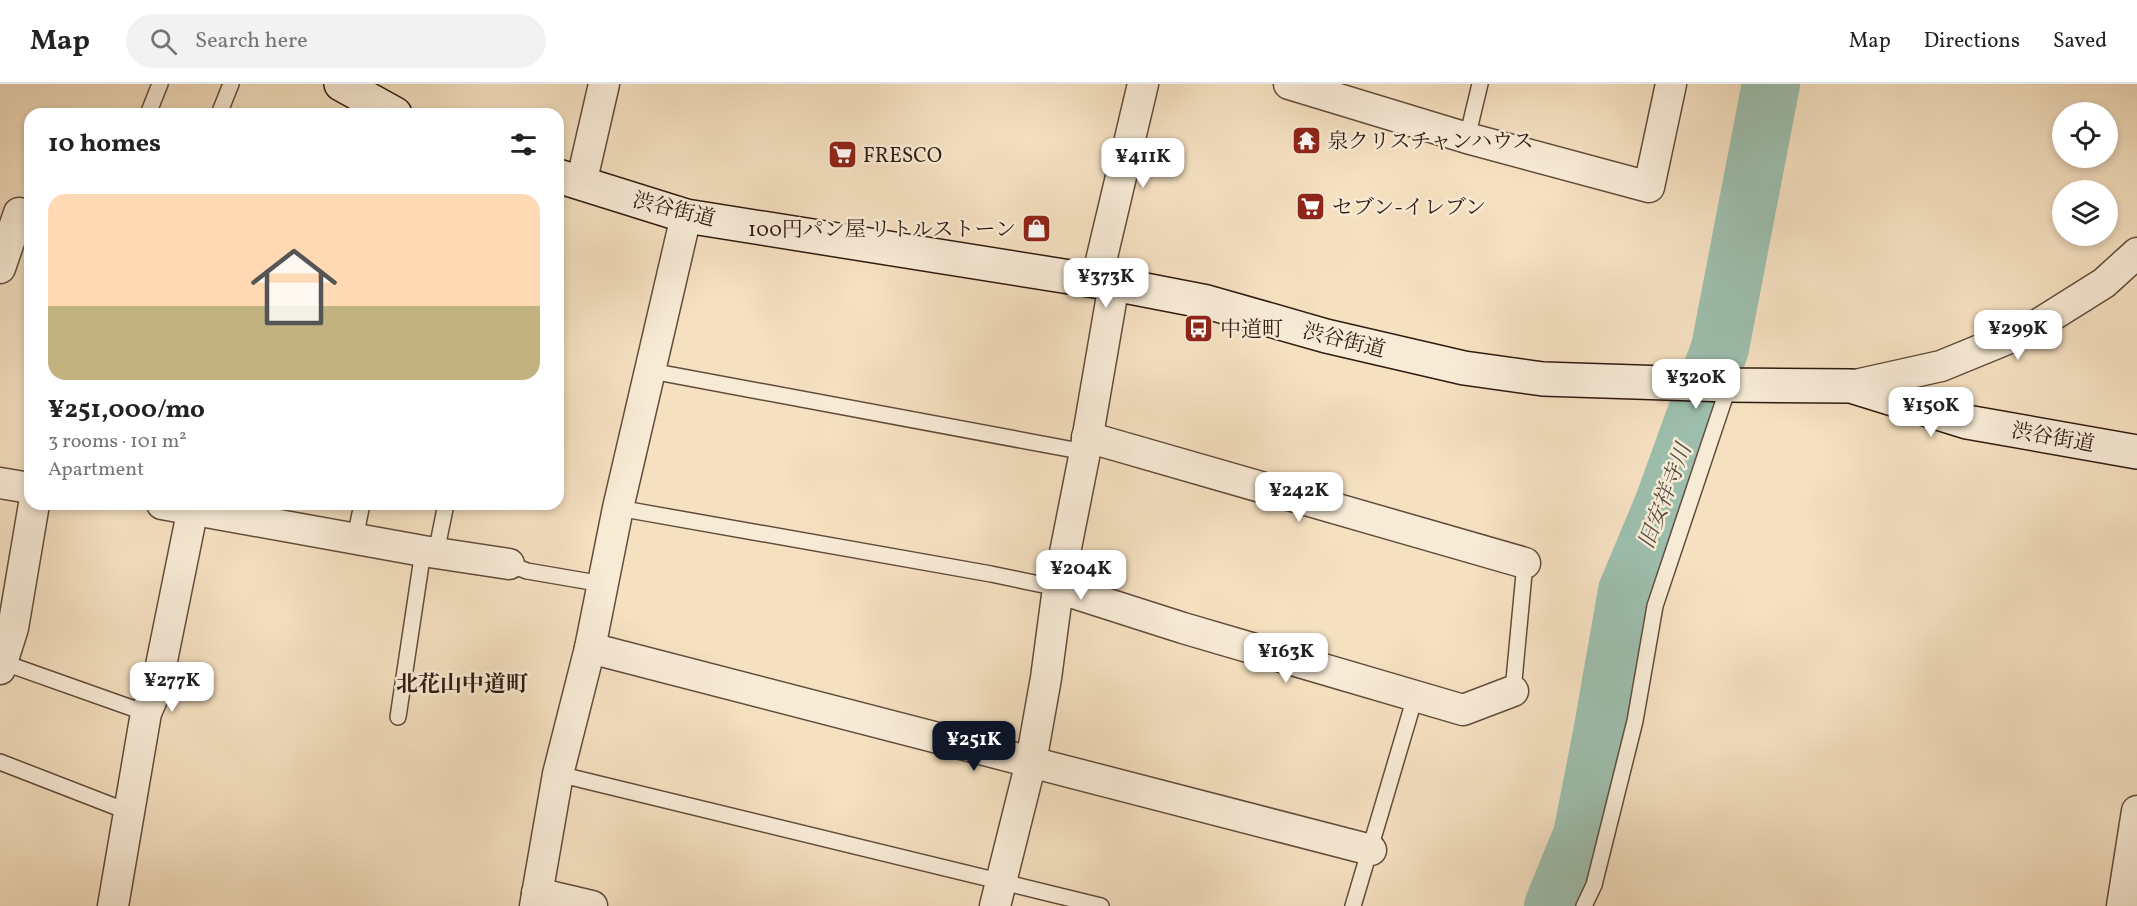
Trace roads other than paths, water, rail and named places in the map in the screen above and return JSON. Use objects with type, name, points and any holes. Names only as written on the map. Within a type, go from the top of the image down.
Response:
[{"type":"main road","points":[[341,84],[384,108]]},
{"type":"main road","name":"渋谷街道","points":[[570,180],[686,216],[1105,283],[1208,302],[1326,336],[1464,368],[1543,379],[1729,386],[1851,386],[1967,422],[2137,452]]},
{"type":"street","points":[[570,180],[604,84]]},
{"type":"street","points":[[998,894],[1031,762],[1059,588],[1086,445],[1105,283],[1143,84]]},
{"type":"street","points":[[1289,84],[1467,138],[1649,188],[1671,84]]},
{"type":"street","points":[[0,268],[16,213]]},
{"type":"street","points":[[592,906],[536,899],[558,774],[590,648],[618,508],[686,216]]},
{"type":"street","points":[[1851,386],[1941,366],[2029,330],[2104,283],[2136,254]]},
{"type":"street","points":[[1086,445],[1525,563]]},
{"type":"street","points":[[0,483],[24,487]]},
{"type":"street","points":[[1,665],[13,628],[33,510]]},
{"type":"street","points":[[113,906],[146,713],[156,690],[178,510]]},
{"type":"street","points":[[200,510],[509,564]]},
{"type":"street","points":[[1059,588],[1415,698],[1463,710],[1513,691]]},
{"type":"street","points":[[590,648],[1371,850]]},
{"type":"street","points":[[2121,906],[2137,811]]},
{"type":"lane","points":[[150,108],[160,84]]},
{"type":"lane","points":[[221,108],[231,84]]},
{"type":"lane","points":[[1467,138],[1480,84]]},
{"type":"lane","points":[[651,371],[1086,445]]},
{"type":"lane","points":[[1584,906],[1594,885],[1635,721],[1655,606],[1729,386]]},
{"type":"lane","points":[[618,508],[1059,588]]},
{"type":"lane","points":[[355,538],[361,510]]},
{"type":"lane","points":[[398,717],[430,552],[444,510]]},
{"type":"lane","points":[[1513,691],[1525,563]]},
{"type":"lane","points":[[509,564],[527,571],[603,584]]},
{"type":"lane","points":[[1,665],[146,713]]},
{"type":"lane","points":[[1353,906],[1415,698]]},
{"type":"lane","points":[[0,762],[129,812]]},
{"type":"lane","points":[[558,774],[998,894],[1101,906]]},
{"type":"waterway","name":"旧安祥寺川","points":[[1553,906],[1582,835],[1627,591],[1663,505],[1720,348],[1771,84]]},
{"type":"place","name":"泉クリスチャンハウス","points":[[1306,141]]},
{"type":"place","name":"FRESCO","points":[[842,155]]},
{"type":"place","name":"セブン-イレブン","points":[[1311,207]]},
{"type":"place","name":"100円パン屋 リトルストーン","points":[[1037,229]]},
{"type":"place","name":"中道町","points":[[1199,329]]},
{"type":"district","name":"北花山中道町","points":[[462,683]]}]
